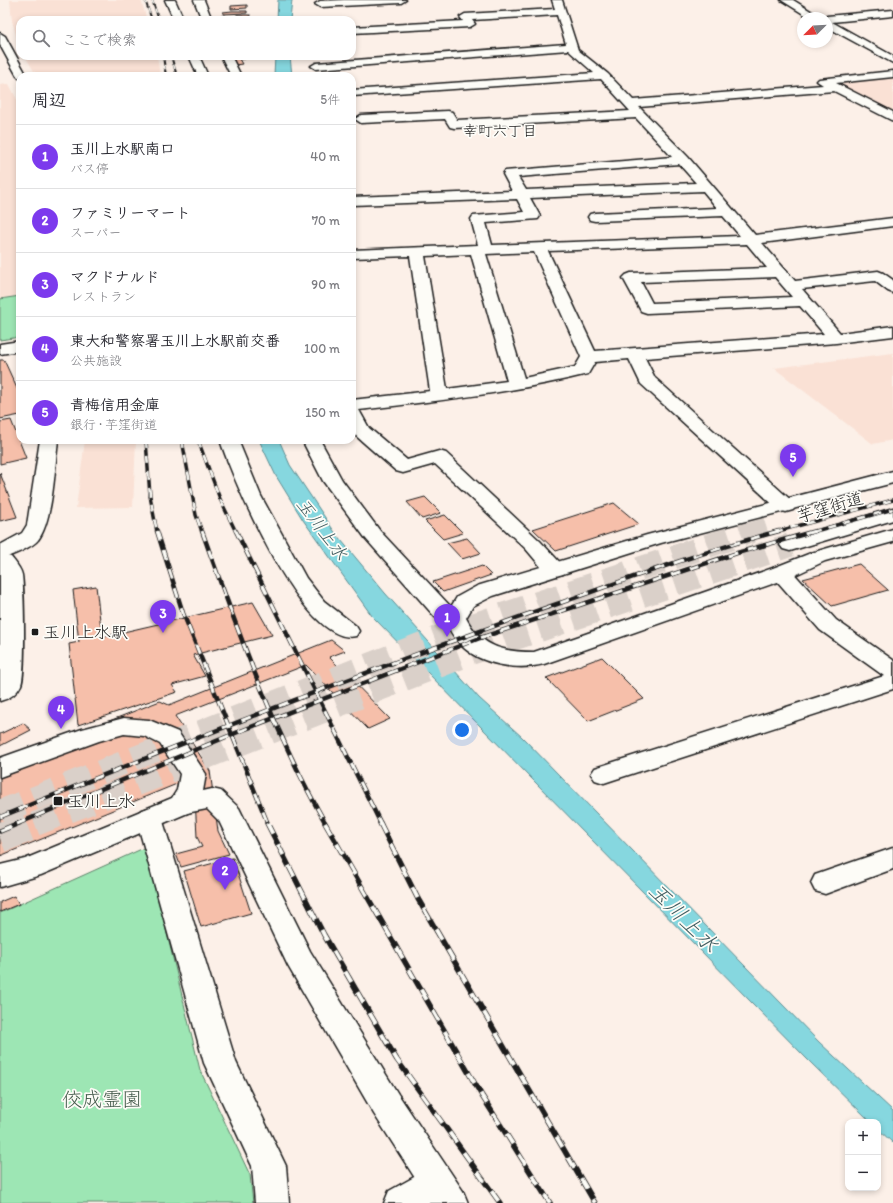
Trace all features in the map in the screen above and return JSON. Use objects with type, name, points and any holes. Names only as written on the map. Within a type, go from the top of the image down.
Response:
[{"type":"street","points":[[170,0],[177,16]]},
{"type":"street","points":[[199,0],[205,16]]},
{"type":"street","points":[[320,4],[401,0]]},
{"type":"street","points":[[557,0],[572,47],[584,61],[604,76],[683,160],[836,338]]},
{"type":"street","points":[[786,0],[807,12]]},
{"type":"street","points":[[356,30],[470,24],[465,17],[560,12]]},
{"type":"street","points":[[833,18],[893,13]]},
{"type":"street","points":[[833,26],[893,60]]},
{"type":"street","points":[[0,36],[20,72]]},
{"type":"street","points":[[316,66],[572,47]]},
{"type":"street","points":[[196,60],[201,72]]},
{"type":"street","points":[[228,60],[234,72]]},
{"type":"street","points":[[893,74],[823,81],[833,88],[893,117]]},
{"type":"street","points":[[356,93],[604,76]]},
{"type":"street","points":[[629,104],[833,88]]},
{"type":"street","points":[[361,119],[448,115],[454,124],[639,114]]},
{"type":"street","points":[[517,384],[481,250],[478,219],[533,216],[510,174],[683,160]]},
{"type":"street","points":[[356,202],[707,187]]},
{"type":"street","points":[[595,217],[727,212]]},
{"type":"street","points":[[356,254],[417,251],[540,249],[751,240],[893,222]]},
{"type":"street","points":[[540,249],[589,357]]},
{"type":"street","points":[[417,251],[439,394]]},
{"type":"street","points":[[778,272],[631,278],[647,308],[804,301]]},
{"type":"street","points":[[791,286],[878,276],[893,288]]},
{"type":"street","points":[[589,357],[836,338],[893,331]]},
{"type":"street","points":[[0,349],[16,347]]},
{"type":"street","points":[[635,354],[646,380],[786,506]]},
{"type":"street","points":[[356,404],[517,384],[582,370],[589,357]]},
{"type":"street","points":[[356,420],[362,431],[403,467],[439,457],[533,545],[555,569]]},
{"type":"street","points":[[0,553],[30,537],[37,525],[48,444]]},
{"type":"street","points":[[230,444],[244,480],[266,526],[289,567],[307,595],[326,616],[348,631]]},
{"type":"street","points":[[313,444],[333,481],[374,535],[443,612]]},
{"type":"street","points":[[893,477],[786,506],[654,539],[485,591],[465,602],[455,618],[460,631],[473,645],[493,655],[518,660],[536,659],[781,573],[818,557],[893,535]]},
{"type":"street","name":"芋窪街道","points":[[767,526],[825,507],[893,488]]},
{"type":"street","name":"芋窪街道","points":[[790,545],[893,514]]},
{"type":"street","points":[[0,560],[4,561],[11,574],[12,666],[10,684],[0,693]]},
{"type":"street","points":[[781,573],[828,625],[893,671]]},
{"type":"street","points":[[604,774],[893,681]]},
{"type":"street","points":[[0,768],[91,735],[124,726],[149,728],[169,738],[193,774],[190,791],[181,805]]},
{"type":"street","points":[[0,876],[31,868],[181,805],[212,798],[230,815],[298,958],[386,1104],[444,1192],[401,1203]]},
{"type":"street","points":[[150,818],[220,1063],[269,1166],[272,1203]]},
{"type":"street","points":[[825,883],[893,858]]},
{"type":"shaded area","points":[[10,0],[141,0],[146,16],[16,16],[16,34],[12,21]]},
{"type":"shaded area","points":[[27,60],[158,60],[159,72],[35,72]]},
{"type":"shaded area","points":[[893,74],[893,115],[829,80]]},
{"type":"shaded area","points":[[9,84],[16,97],[16,297],[0,299],[0,85]]},
{"type":"shaded area","points":[[893,353],[893,440],[873,444],[774,368]]},
{"type":"shaded area","points":[[84,444],[136,444],[133,507],[76,508]]},
{"type":"green space","points":[[16,297],[16,338],[0,340],[0,299]]},
{"type":"green space","name":"佼成霊園","points":[[146,847],[200,1070],[250,1175],[253,1203],[0,1203],[0,913]]},
{"type":"water","points":[[278,0],[292,0],[290,16],[277,16]]},
{"type":"water","points":[[275,60],[290,60],[292,72],[274,72]]},
{"type":"water","points":[[261,444],[281,444],[290,465],[336,534],[385,593],[479,698],[522,737],[819,1042],[893,1111],[893,1143],[881,1132],[881,1119],[868,1119],[807,1059],[372,616],[303,520],[276,476]]},
{"type":"building","points":[[247,5],[247,8],[231,9],[231,6]]},
{"type":"building","points":[[247,11],[247,13],[223,14],[223,12]]},
{"type":"building","points":[[237,15],[250,15],[250,16]]},
{"type":"building","points":[[232,60],[240,60],[242,64],[235,65]]},
{"type":"building","points":[[0,360],[4,360],[16,386],[16,416],[0,419]]},
{"type":"building","points":[[11,420],[16,433],[16,444],[20,444],[26,458],[0,464],[0,422]]},
{"type":"building","points":[[0,473],[17,517],[0,521]]},
{"type":"building","points":[[425,497],[441,513],[422,519],[407,502]]},
{"type":"building","points":[[614,503],[639,524],[556,551],[533,529]]},
{"type":"building","points":[[445,515],[463,533],[443,539],[425,521]]},
{"type":"building","points":[[467,538],[481,553],[462,559],[447,543]]},
{"type":"building","points":[[859,564],[888,590],[832,606],[803,579]]},
{"type":"building","points":[[482,566],[491,575],[443,592],[433,582]]},
{"type":"building","points":[[96,586],[102,637],[253,602],[272,635],[193,655],[205,676],[172,685],[177,692],[78,725],[69,644],[79,642],[73,590]]},
{"type":"building","points":[[331,640],[345,651],[329,657],[390,719],[368,729],[306,665],[175,716],[210,771],[218,831],[229,854],[181,867],[176,854],[202,847],[197,837],[194,777],[0,856],[0,764],[160,701],[169,705]]},
{"type":"building","points":[[602,657],[644,699],[588,721],[546,678]]},
{"type":"building","points":[[23,723],[31,730],[0,746],[0,734]]},
{"type":"building","points":[[233,858],[251,913],[201,927],[184,871]]},
{"type":"building","points":[[14,896],[19,904],[0,912],[0,902]]},
{"type":"tunnel","points":[[752,531],[767,526]]},
{"type":"tunnel","points":[[0,812],[452,632],[752,531]]},
{"type":"tunnel","points":[[35,824],[471,653],[790,545]]},
{"type":"tunnel","points":[[0,838],[38,823]]},
{"type":"railway","points":[[145,0],[151,16]]},
{"type":"railway","points":[[152,0],[158,16]]},
{"type":"railway","points":[[164,60],[165,72]]},
{"type":"railway","points":[[172,60],[176,72]]},
{"type":"railway","points":[[146,444],[150,496],[157,532]]},
{"type":"railway","points":[[183,444],[196,515],[202,532]]},
{"type":"railway","points":[[199,444],[220,499],[236,532]]},
{"type":"railway","points":[[775,532],[893,500]]},
{"type":"railway","points":[[812,532],[893,509]]},
{"type":"railway","points":[[157,531],[183,613],[229,726]]},
{"type":"railway","points":[[202,531],[243,643],[270,710]]},
{"type":"railway","points":[[236,531],[316,692]]},
{"type":"railway","points":[[316,692],[417,654],[668,565],[779,531]]},
{"type":"railway","points":[[320,700],[480,638],[737,553],[815,531]]},
{"type":"railway","points":[[270,710],[316,692]]},
{"type":"railway","points":[[316,692],[320,700]]},
{"type":"railway","points":[[274,718],[320,700]]},
{"type":"railway","points":[[320,700],[381,824]]},
{"type":"railway","points":[[229,726],[270,710]]},
{"type":"railway","points":[[270,710],[274,718]]},
{"type":"railway","points":[[232,735],[274,718]]},
{"type":"railway","points":[[274,718],[307,789],[326,824]]},
{"type":"railway","points":[[0,817],[229,726]]},
{"type":"railway","points":[[229,726],[232,735]]},
{"type":"railway","points":[[17,824],[232,735]]},
{"type":"railway","points":[[232,735],[268,824]]},
{"type":"railway","points":[[0,831],[19,823]]},
{"type":"railway","points":[[267,823],[324,935],[397,1060],[500,1203]]},
{"type":"railway","points":[[325,823],[482,1096],[550,1203]]},
{"type":"railway","points":[[380,823],[418,899],[595,1203]]},
{"type":"place","name":"青梅信用金庫","points":[[793,477]]},
{"type":"place","name":"玉川上水駅","points":[[35,632]]},
{"type":"place","name":"マクドナルド","points":[[163,633]]},
{"type":"place","name":"玉川上水駅南口","points":[[447,637]]},
{"type":"place","name":"東大和警察署玉川上水駅前交番","points":[[61,729]]},
{"type":"place","name":"玉川上水","points":[[58,801]]},
{"type":"place","name":"ファミリーマート","points":[[225,890]]},
{"type":"district","name":"幸町六丁目","points":[[500,131]]}]
